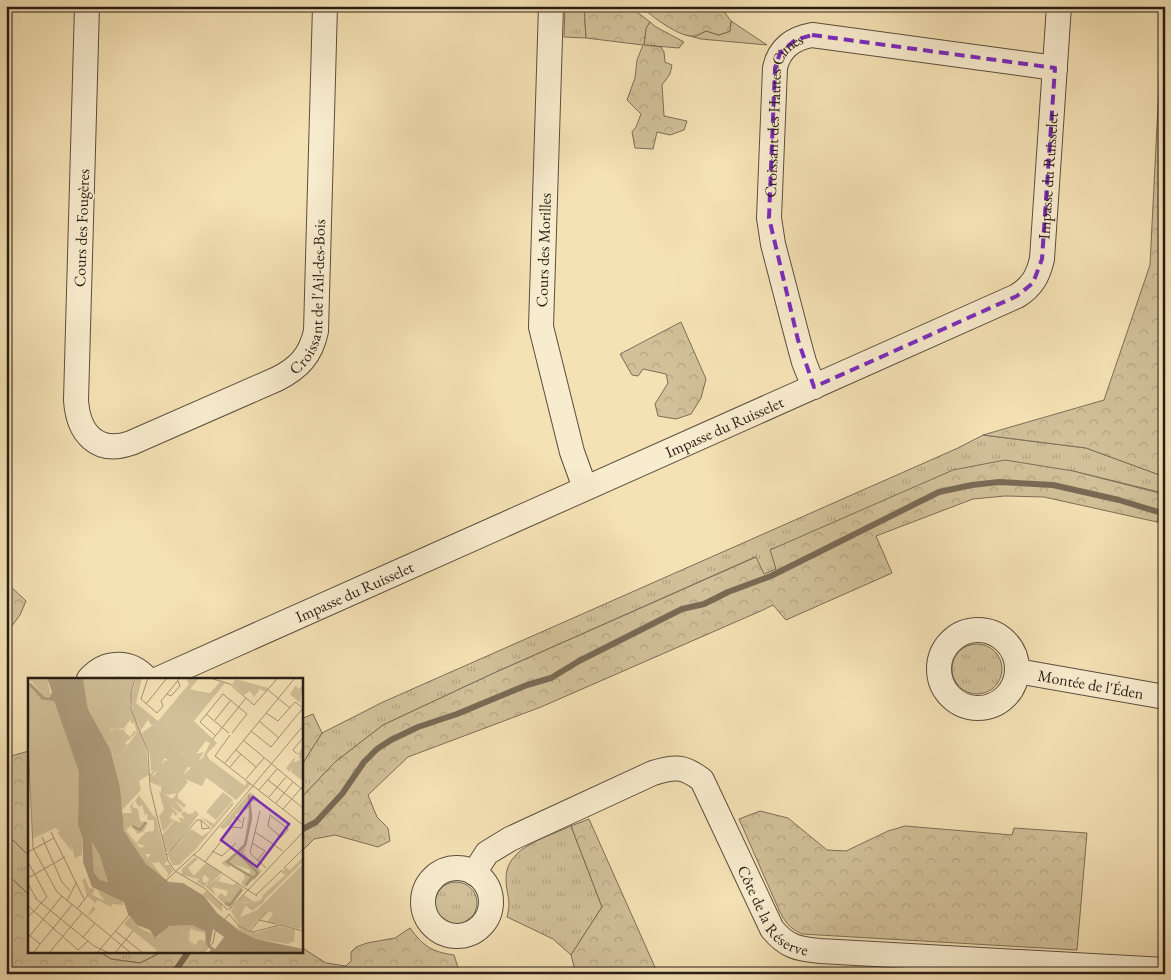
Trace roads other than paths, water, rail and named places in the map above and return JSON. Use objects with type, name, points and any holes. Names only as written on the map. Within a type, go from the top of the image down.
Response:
[{"type":"street","name":"Cours des Fougères","points":[[87,6],[76,400],[78,420],[83,429],[96,442]]},
{"type":"street","name":"Croissant de l'Ail-des-Bois","points":[[96,442],[112,447],[131,443],[290,372],[300,365],[310,352],[316,331],[324,6]]},
{"type":"street","name":"Cours des Morilles","points":[[550,6],[541,327],[572,452],[585,488]]},
{"type":"street","name":"Impasse du Ruisselet","points":[[160,678],[1017,296],[1033,283],[1039,272],[1042,259],[1059,6]]},
{"type":"street","name":"Croissant des Hautes-Cimes","points":[[814,387],[800,348],[773,244],[769,218],[775,68],[780,53],[803,36],[818,35],[1055,68]]},
{"type":"street","points":[[90,678],[96,671],[107,666],[119,664],[131,667],[142,673],[146,678]]},
{"type":"street","name":"Montée de l'Éden","points":[[1017,672],[1165,696]]},
{"type":"street","name":"Côte de la Réserve","points":[[474,873],[488,853],[510,839],[653,773],[678,768],[692,772],[702,780],[772,929],[780,939],[791,946],[820,951],[989,967],[1165,970]]},
{"type":"waterway","points":[[302,829],[316,822],[342,794],[364,762],[377,749],[391,740],[418,727],[457,714],[527,685],[551,678],[579,661],[682,609],[704,604],[728,592],[771,576],[939,492],[999,482],[1053,485],[1119,500],[1165,514]]},
{"type":"waterway","points":[[173,974],[188,952]]}]
